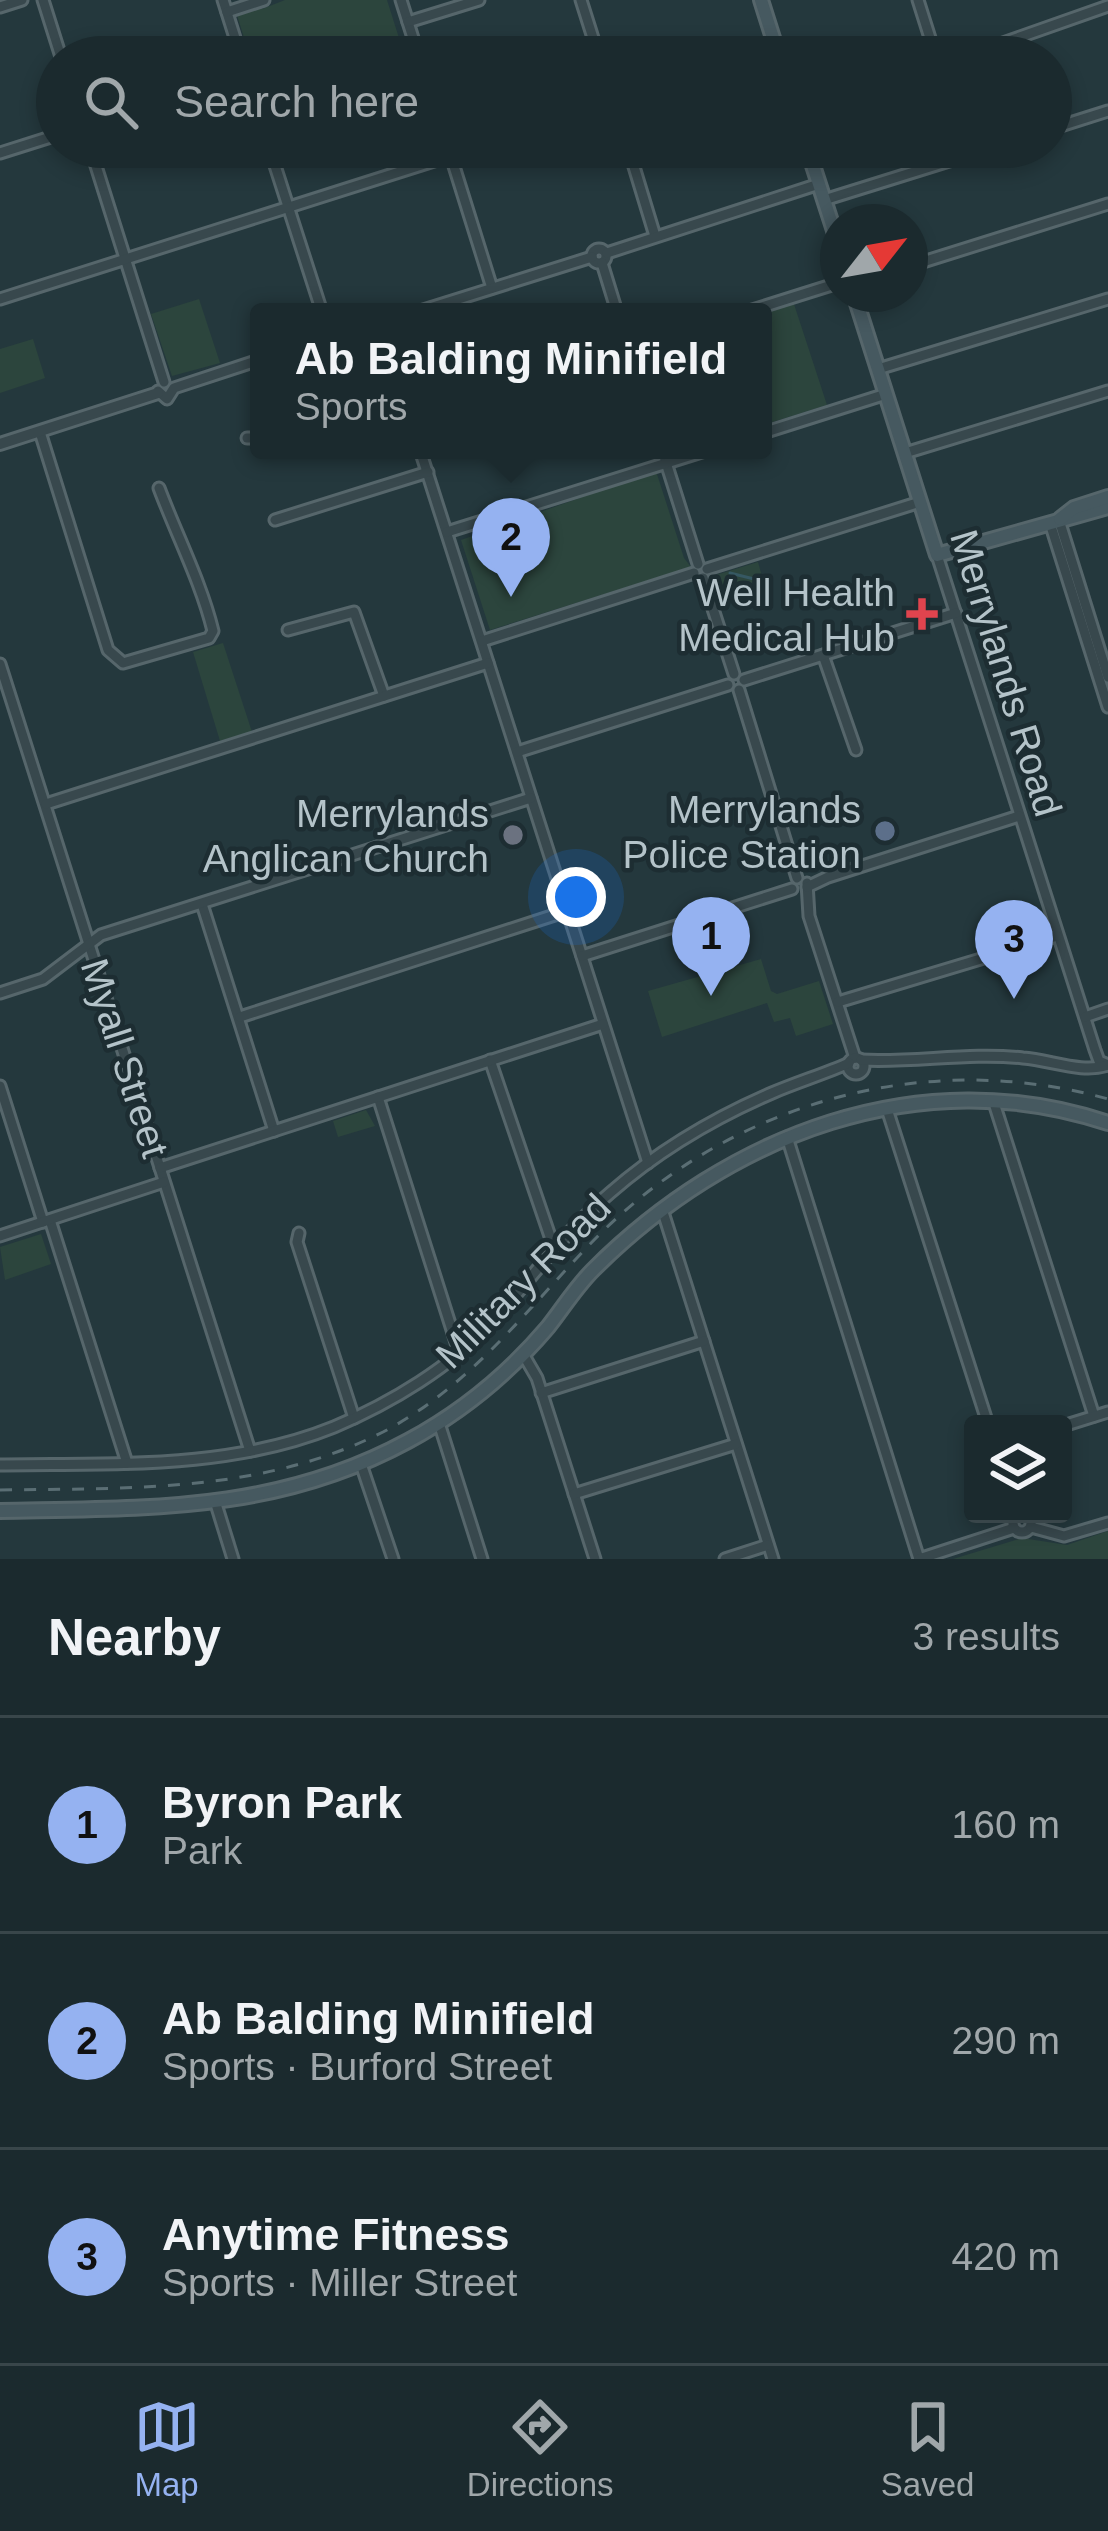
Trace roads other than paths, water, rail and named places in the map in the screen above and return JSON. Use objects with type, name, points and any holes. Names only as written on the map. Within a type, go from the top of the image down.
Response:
[{"type":"main road","points":[[760,0],[772,36]]},
{"type":"main road","points":[[814,168],[825,204]]},
{"type":"main road","name":"Merrylands Road","points":[[860,312],[938,555]]},
{"type":"main road","points":[[1054,522],[1108,496]]},
{"type":"main road","points":[[938,555],[1108,507]]},
{"type":"main road","points":[[0,1511],[216,1504],[288,1490],[361,1464],[439,1423],[523,1354],[584,1279],[662,1209],[719,1169],[830,1121],[943,1102],[1056,1110],[1108,1123]]},
{"type":"street","points":[[0,7],[22,0]]},
{"type":"street","points":[[43,0],[54,36]]},
{"type":"street","points":[[223,0],[234,36]]},
{"type":"street","points":[[227,12],[264,0]]},
{"type":"street","points":[[401,0],[412,36]]},
{"type":"street","points":[[408,22],[479,0]]},
{"type":"street","points":[[581,0],[592,36]]},
{"type":"street","points":[[918,0],[929,36]]},
{"type":"street","points":[[1023,36],[1108,6]]},
{"type":"street","points":[[1072,122],[1108,111]]},
{"type":"street","points":[[0,153],[36,142]]},
{"type":"street","points":[[97,168],[165,388]]},
{"type":"street","points":[[276,168],[319,303]]},
{"type":"street","points":[[0,299],[401,168]]},
{"type":"street","points":[[455,168],[492,288]]},
{"type":"street","points":[[634,168],[655,236]]},
{"type":"street","points":[[824,200],[927,168]]},
{"type":"street","points":[[445,303],[600,258],[819,184]]},
{"type":"street","points":[[928,260],[1108,205]]},
{"type":"street","points":[[600,258],[614,303]]},
{"type":"street","points":[[772,304],[820,289]]},
{"type":"street","points":[[878,369],[1108,299]]},
{"type":"street","points":[[0,444],[250,364]]},
{"type":"street","points":[[905,454],[1108,391]]},
{"type":"street","points":[[772,430],[886,394]]},
{"type":"street","points":[[40,432],[108,650],[117,661],[128,663],[213,634],[197,578],[159,488]]},
{"type":"street","points":[[424,459],[648,1162]]},
{"type":"street","points":[[665,459],[855,1065]]},
{"type":"street","points":[[447,532],[679,459]]},
{"type":"street","points":[[275,520],[428,472]]},
{"type":"street","points":[[482,641],[920,502]]},
{"type":"street","points":[[1054,522],[1108,677]]},
{"type":"street","points":[[1054,522],[1108,707]]},
{"type":"street","name":"Merrylands Road","points":[[938,555],[1084,1017],[1097,1056],[1108,1065]]},
{"type":"street","points":[[288,630],[354,613],[384,696]]},
{"type":"street","points":[[517,752],[956,613]]},
{"type":"street","points":[[823,655],[856,750]]},
{"type":"street","points":[[110,677],[117,661]]},
{"type":"street","points":[[46,804],[488,663]]},
{"type":"street","name":"Myall Street","points":[[0,664],[250,1451]]},
{"type":"street","points":[[0,993],[43,979],[89,943],[531,798]]},
{"type":"street","points":[[582,956],[1019,816]]},
{"type":"street","points":[[202,904],[274,1131]]},
{"type":"street","points":[[239,1017],[567,911]]},
{"type":"street","points":[[838,1002],[1058,936]]},
{"type":"street","points":[[1084,1017],[1108,1010]]},
{"type":"street","points":[[160,1168],[603,1024]]},
{"type":"street","name":"Military Road","points":[[0,1464],[189,1460],[250,1451],[354,1418],[459,1352],[490,1324],[554,1248],[648,1162],[739,1108],[819,1077],[855,1065],[900,1059],[986,1055],[1095,1069],[1108,1065]]},
{"type":"street","points":[[490,1060],[554,1248]]},
{"type":"street","points":[[0,1087],[128,1462]]},
{"type":"street","points":[[378,1096],[459,1352]]},
{"type":"street","points":[[994,1103],[1094,1416]]},
{"type":"street","points":[[887,1108],[985,1415]]},
{"type":"street","points":[[787,1137],[919,1559],[1014,1528]]},
{"type":"street","points":[[0,1236],[164,1182]]},
{"type":"street","points":[[662,1209],[773,1559]]},
{"type":"street","points":[[299,1233],[297,1242],[354,1418]]},
{"type":"street","points":[[541,1393],[704,1341]]},
{"type":"street","points":[[523,1354],[541,1393],[595,1559]]},
{"type":"street","points":[[1072,1423],[1108,1412]]},
{"type":"street","points":[[439,1423],[482,1559]]},
{"type":"street","points":[[574,1494],[736,1444]]},
{"type":"street","points":[[361,1464],[393,1559]]},
{"type":"street","points":[[216,1504],[233,1559]]},
{"type":"street","points":[[1013,1523],[1021,1533],[1030,1527],[1064,1536],[1108,1522]]},
{"type":"street","points":[[725,1559],[769,1545]]},
{"type":"waterway","points":[[730,573],[762,581]]},
{"type":"railway","points":[[0,1490],[147,1487],[243,1477],[291,1467],[383,1432],[445,1392],[472,1368],[597,1237],[650,1190],[708,1151],[769,1121],[834,1098],[901,1085],[970,1080],[1039,1085],[1108,1099]]},
{"type":"place","name":"Ab Balding Minifield","points":[[511,597]]},
{"type":"place","name":"Well Health Medical Hub","points":[[922,614]]},
{"type":"place","name":"Merrylands Police Station","points":[[885,831]]},
{"type":"place","name":"Merrylands Anglican Church","points":[[513,835]]},
{"type":"place","name":"Byron Park","points":[[711,996]]},
{"type":"place","name":"Anytime Fitness","points":[[1014,999]]}]
